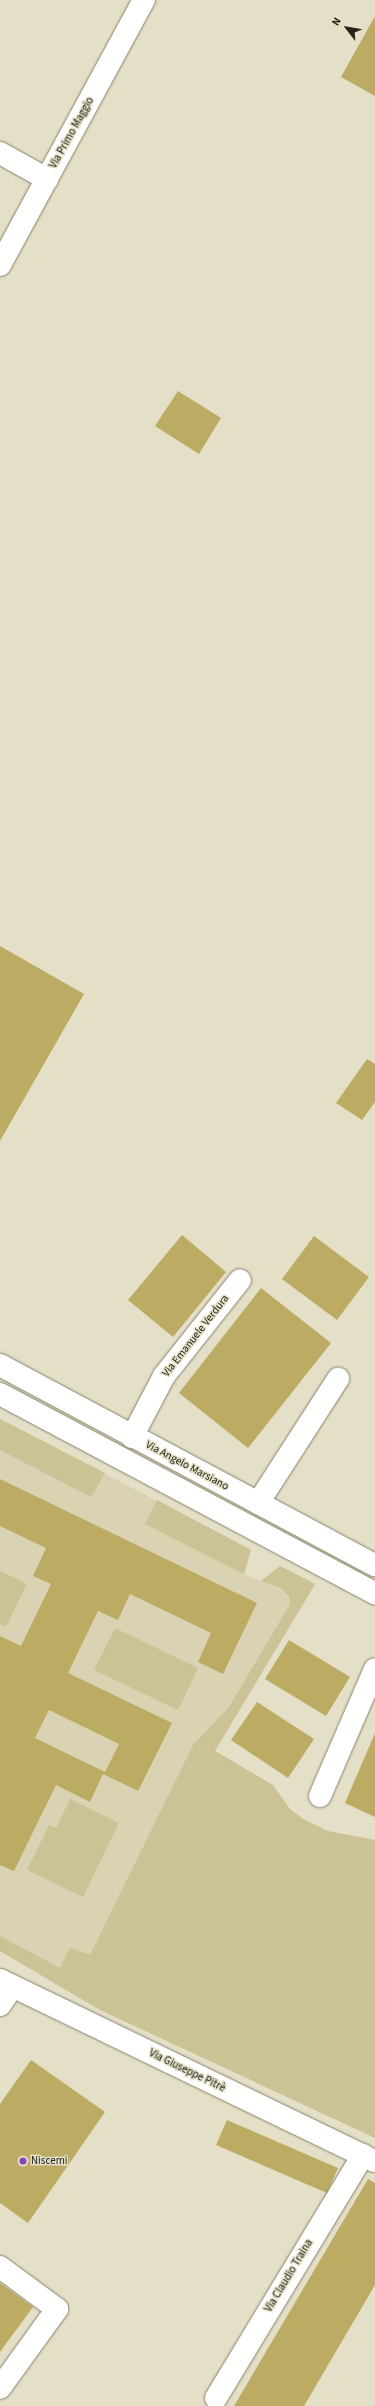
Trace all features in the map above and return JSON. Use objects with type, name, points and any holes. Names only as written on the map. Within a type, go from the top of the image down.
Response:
[{"type":"street","name":"Via Primo Maggio","points":[[0,265],[144,0]]},
{"type":"street","points":[[0,153],[47,179]]},
{"type":"street","name":"Via Emanuele Verdura","points":[[132,1437],[164,1376],[240,1280]]},
{"type":"street","name":"Via Angelo Marsiano","points":[[0,1366],[375,1565]]},
{"type":"street","points":[[258,1503],[338,1379]]},
{"type":"street","points":[[0,1394],[375,1593]]},
{"type":"street","points":[[320,1796],[375,1669]]},
{"type":"street","points":[[0,2005],[6,1984]]},
{"type":"street","name":"Via Giuseppe Pitrè","points":[[6,1984],[369,2158]]},
{"type":"street","name":"Via Claudio Traina","points":[[216,2398],[369,2158]]},
{"type":"street","points":[[0,2267],[57,2308],[0,2388]]},
{"type":"shaded area","points":[[0,1419],[251,1550],[244,1574],[261,1581],[280,1566],[315,1584],[215,1751],[235,1762],[100,2010],[0,1951]]},
{"type":"shaded area","points":[[0,1419],[105,1473],[91,1497],[0,1450]]},
{"type":"shaded area","points":[[157,1500],[251,1550],[244,1574],[145,1524]]},
{"type":"shaded area","points":[[280,1566],[315,1584],[215,1751],[273,1785],[290,1809],[303,1819],[328,1831],[375,1840],[375,2138],[100,2010],[0,1951],[0,1936],[60,1968],[70,1948],[90,1955],[193,1745],[229,1707],[290,1604],[289,1596],[280,1588],[261,1581]]},
{"type":"shaded area","points":[[0,1571],[27,1584],[6,1627],[0,1624]]},
{"type":"shaded area","points":[[115,1628],[198,1668],[178,1710],[94,1670]]},
{"type":"shaded area","points":[[70,1799],[119,1823],[83,1897],[27,1870],[49,1825],[56,1828]]},
{"type":"building","points":[[375,16],[375,96],[341,77]]},
{"type":"building","points":[[178,391],[221,418],[199,454],[155,426]]},
{"type":"building","points":[[0,946],[84,994],[0,1141]]},
{"type":"building","points":[[367,1059],[375,1064],[375,1102],[362,1120],[336,1103]]},
{"type":"building","points":[[182,1235],[226,1272],[173,1337],[128,1300]]},
{"type":"building","points":[[314,1236],[369,1277],[337,1320],[282,1279]]},
{"type":"building","points":[[261,1288],[331,1343],[248,1448],[179,1393]]},
{"type":"building","points":[[0,1479],[257,1603],[223,1674],[198,1662],[211,1633],[130,1594],[118,1620],[98,1611],[68,1673],[172,1723],[138,1791],[103,1774],[90,1802],[56,1785],[14,1871],[0,1865],[0,1636],[21,1646],[51,1584],[33,1576],[46,1548],[0,1526]],"holes":[[[49,1710],[119,1744],[105,1772],[35,1738]]]},
{"type":"building","points":[[289,1640],[350,1677],[326,1716],[265,1679]]},
{"type":"building","points":[[257,1702],[314,1739],[288,1778],[231,1740]]},
{"type":"building","points":[[375,1733],[375,1817],[345,1803]]},
{"type":"building","points":[[31,2060],[105,2112],[28,2223],[0,2203],[0,2104]]},
{"type":"building","points":[[227,2120],[338,2168],[327,2193],[216,2145]]},
{"type":"building","points":[[368,2179],[375,2183],[375,2285],[304,2406],[234,2406]]},
{"type":"building","points":[[0,2283],[33,2307],[0,2352]]},
{"type":"place","name":"Niscemi","points":[[23,2161]]}]
